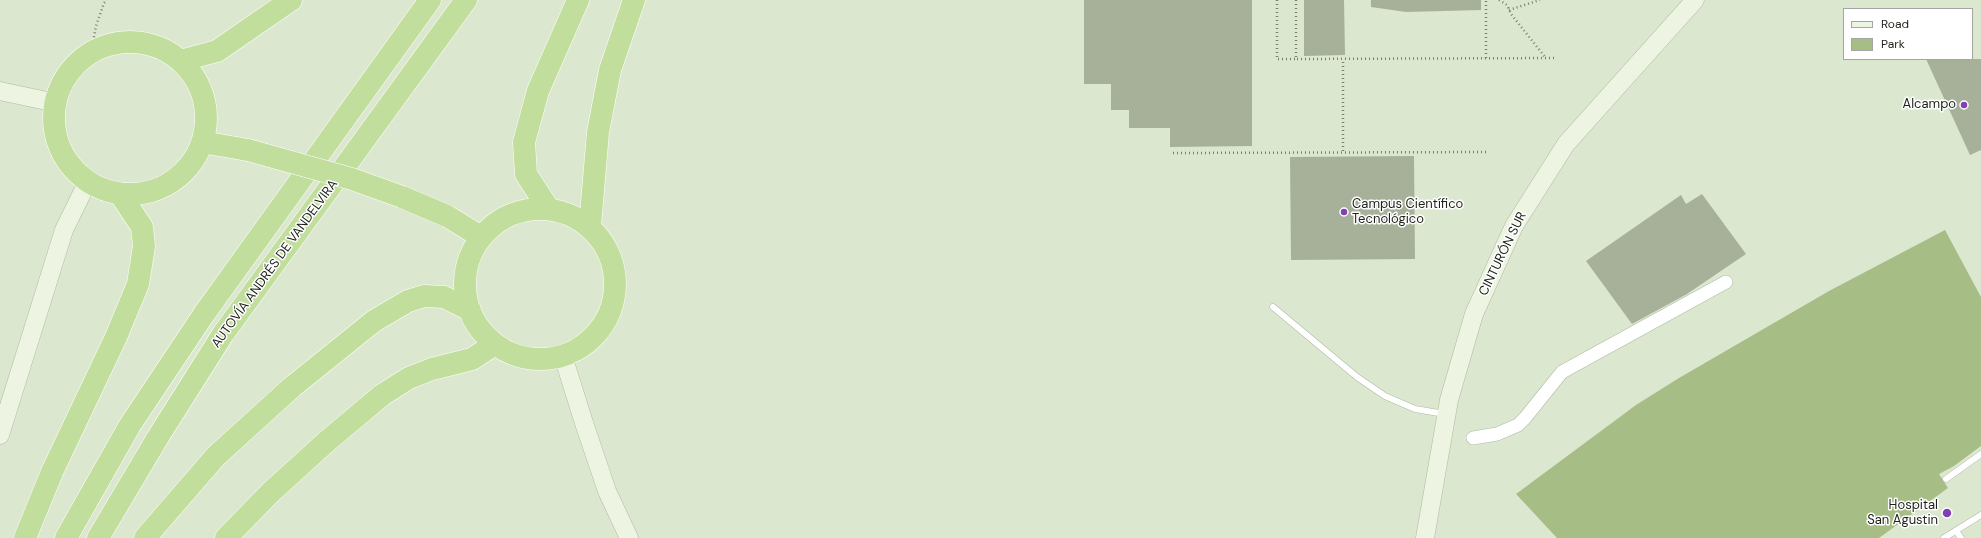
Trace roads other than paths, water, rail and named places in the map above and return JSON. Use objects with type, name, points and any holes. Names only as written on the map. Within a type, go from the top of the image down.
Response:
[{"type":"highway","points":[[180,61],[217,51],[291,0]]},
{"type":"highway","name":"AUTOVÍA ANDRÉS DE VANDELVIRA","points":[[66,538],[130,425],[204,314],[430,0]]},
{"type":"highway","name":"AUTOVÍA ANDRÉS DE VANDELVIRA","points":[[98,538],[158,437],[223,334],[466,0]]},
{"type":"highway","points":[[548,208],[526,174],[524,142],[538,90],[578,0]]},
{"type":"highway","points":[[590,226],[598,132],[610,70],[634,0]]},
{"type":"highway","points":[[137,42],[160,48],[180,61],[195,78],[204,98],[206,120],[202,142],[190,166],[170,183],[146,193],[120,194],[103,189],[88,181],[71,166],[60,147],[55,126],[56,103],[63,83],[75,66],[91,52],[113,44],[137,42]]},
{"type":"highway","points":[[202,142],[248,150],[352,179],[402,197],[447,216],[481,237]]},
{"type":"highway","points":[[25,538],[52,472],[116,337],[138,284],[144,246],[142,227],[120,194]]},
{"type":"highway","points":[[548,208],[563,212],[590,226],[603,241],[612,259],[616,279],[614,299],[608,318],[596,334],[581,347],[563,356],[546,359],[528,358],[511,353],[495,344],[480,329],[470,310],[466,291],[466,272],[472,253],[481,237],[495,224],[511,214],[529,209],[548,208]]},
{"type":"highway","points":[[146,538],[216,456],[292,387],[374,321],[408,301],[424,296],[444,297],[470,310]]},
{"type":"highway","points":[[226,538],[271,492],[326,442],[382,395],[408,378],[432,369],[472,359],[495,344]]},
{"type":"main road","name":"CINTURÓN SUR","points":[[1425,538],[1449,400],[1474,314],[1514,226],[1566,144],[1695,0]]},
{"type":"main road","points":[[0,91],[56,103]]},
{"type":"main road","points":[[0,435],[64,230],[88,181]]},
{"type":"main road","points":[[563,356],[607,491],[629,538]]},
{"type":"street","points":[[1473,438],[1497,434],[1518,425],[1562,372],[1726,282]]},
{"type":"lane","points":[[1273,307],[1357,377],[1385,396],[1416,409],[1446,415]]},
{"type":"lane","points":[[1946,479],[1981,454]]},
{"type":"lane","points":[[1944,538],[1981,515]]},
{"type":"lane","points":[[1956,531],[1961,538]]},
{"type":"place","name":"Alcampo","points":[[1964,105]]},
{"type":"place","name":"Campus Científico Tecnológico","points":[[1344,212]]},
{"type":"place","name":"Hospital San Agustin","points":[[1947,513]]}]
